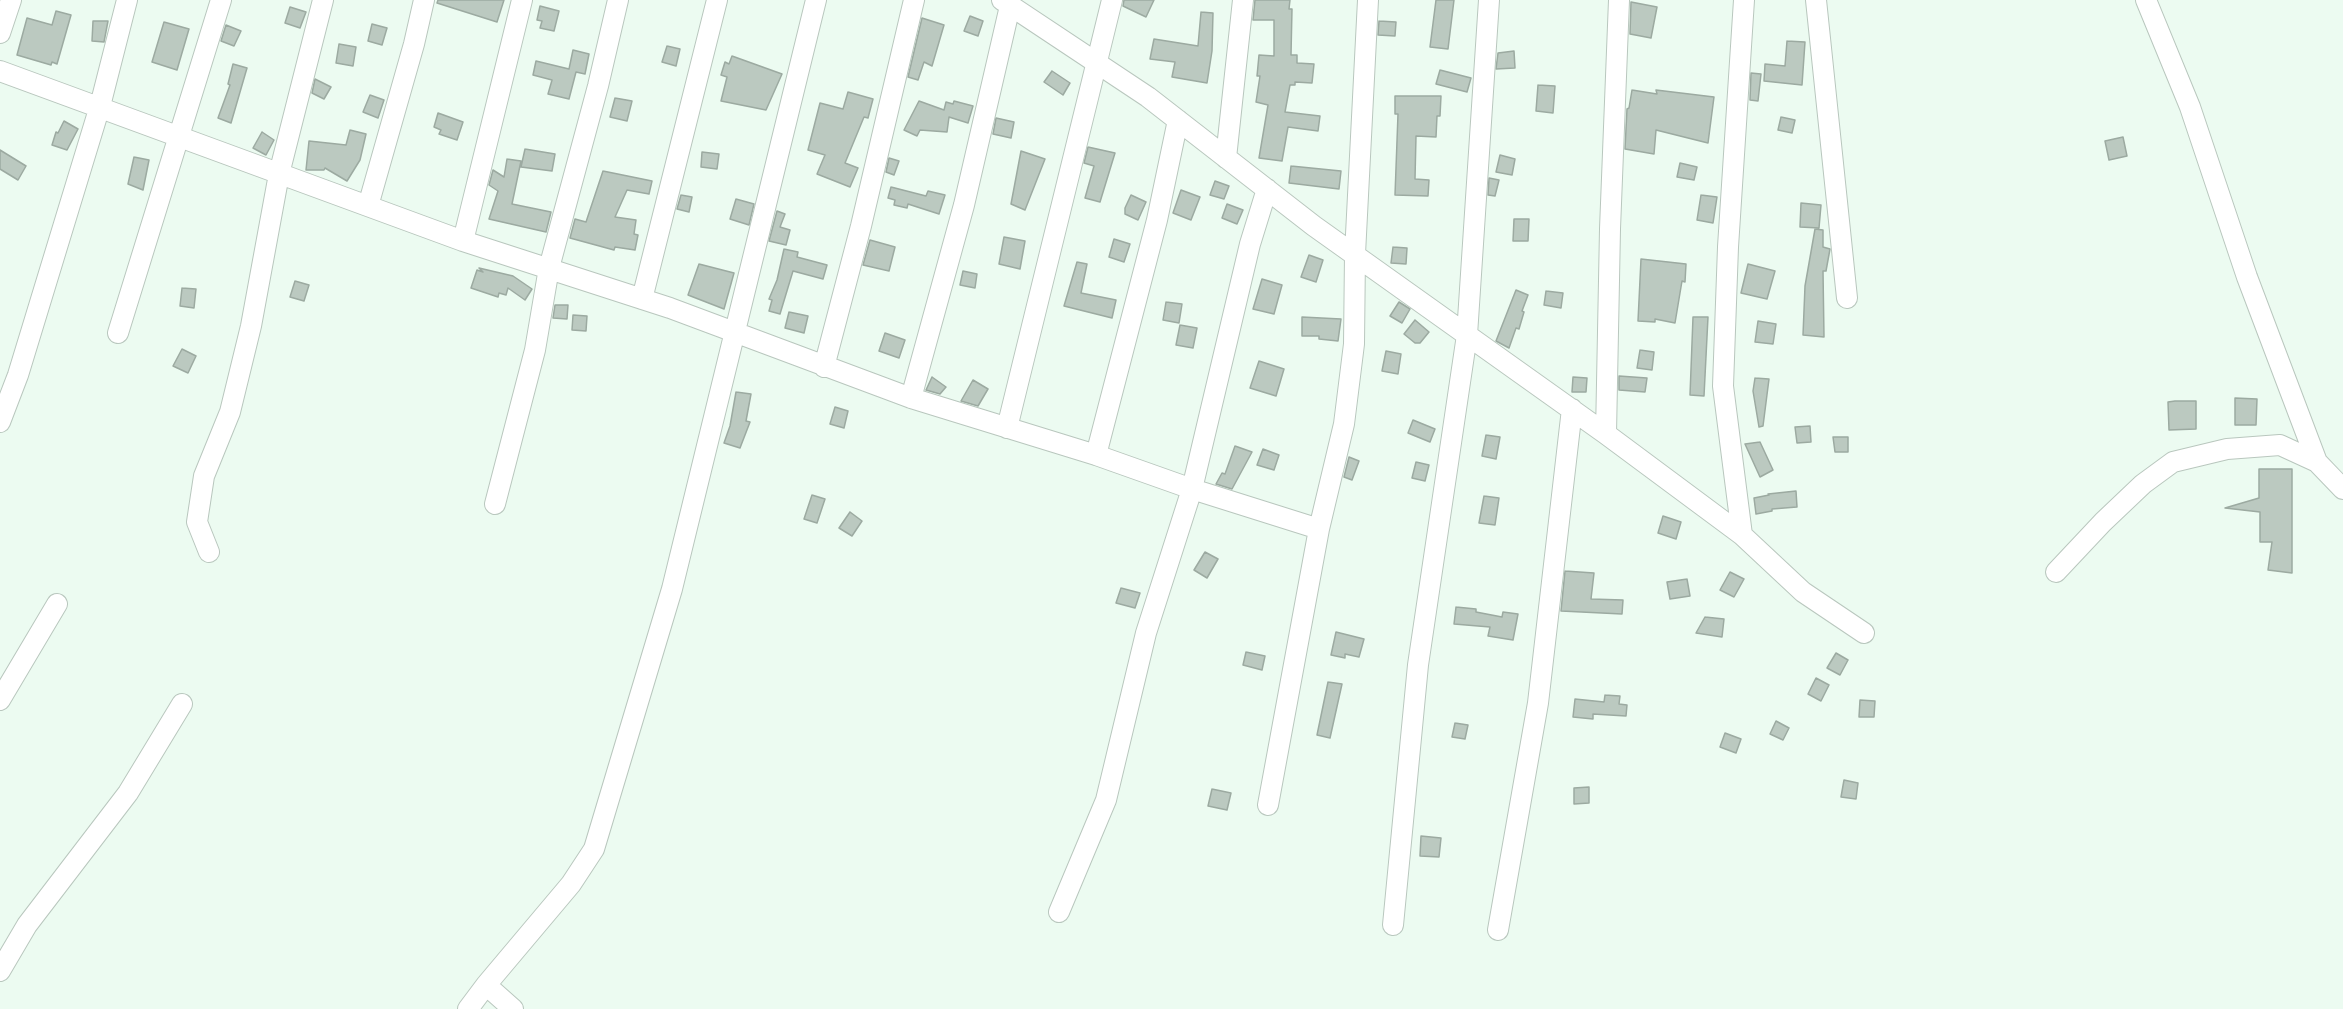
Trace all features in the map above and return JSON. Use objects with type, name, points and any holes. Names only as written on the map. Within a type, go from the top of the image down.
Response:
[{"type":"street","points":[[0,33],[11,0]]},
{"type":"street","points":[[0,422],[18,375],[100,106],[128,0]]},
{"type":"street","points":[[118,333],[221,0]]},
{"type":"street","points":[[208,552],[197,522],[204,476],[230,412],[251,326],[279,174],[323,0]]},
{"type":"street","points":[[368,206],[414,44],[424,0]]},
{"type":"street","points":[[463,242],[522,0]]},
{"type":"street","points":[[495,504],[536,350],[549,268],[598,86],[618,0]]},
{"type":"street","points":[[642,299],[717,0]]},
{"type":"street","points":[[468,1009],[486,984],[571,884],[594,849],[672,589],[816,0]]},
{"type":"street","points":[[824,367],[861,226],[914,0]]},
{"type":"street","points":[[1007,428],[1112,0]]},
{"type":"street","points":[[1226,158],[1243,0]]},
{"type":"street","points":[[1268,805],[1319,529],[1344,424],[1354,344],[1355,254],[1368,0]]},
{"type":"street","points":[[1393,925],[1418,665],[1467,335],[1489,0]]},
{"type":"street","points":[[1606,434],[1610,229],[1619,0]]},
{"type":"street","points":[[1742,535],[1723,386],[1728,247],[1744,0]]},
{"type":"street","points":[[1816,0],[1847,298]]},
{"type":"street","points":[[2146,0],[2190,107],[2247,277],[2317,462]]},
{"type":"street","points":[[911,398],[967,194],[1006,3],[1148,97],[1314,226],[1606,434],[1742,535],[1803,592],[1864,633]]},
{"type":"street","points":[[0,71],[100,106],[463,242],[642,299],[911,398],[1096,455],[1192,489],[1319,529]]},
{"type":"street","points":[[1096,455],[1157,220],[1178,120]]},
{"type":"street","points":[[1059,912],[1106,800],[1146,633],[1192,489],[1250,244],[1267,189]]},
{"type":"street","points":[[1498,930],[1538,703],[1572,410]]},
{"type":"street","points":[[2056,572],[2143,484],[2173,462],[2227,449],[2280,445],[2317,462],[2343,489]]},
{"type":"street","points":[[0,700],[57,604]]},
{"type":"street","points":[[0,971],[27,924],[128,793],[182,704]]},
{"type":"street","points":[[486,984],[513,1009]]},
{"type":"building","points":[[438,0],[504,0],[497,22],[437,3]]},
{"type":"building","points":[[1124,0],[1154,0],[1146,17],[1123,6]]},
{"type":"building","points":[[1255,0],[1290,0],[1289,9],[1292,9],[1291,55],[1297,55],[1297,63],[1314,64],[1312,83],[1295,82],[1295,85],[1290,85],[1285,112],[1320,116],[1318,131],[1288,127],[1282,161],[1259,158],[1268,105],[1256,102],[1260,76],[1257,76],[1259,55],[1274,56],[1274,20],[1253,20]]},
{"type":"building","points":[[1436,0],[1454,0],[1448,49],[1430,47]]},
{"type":"building","points":[[1631,2],[1657,7],[1651,38],[1630,34]]},
{"type":"building","points":[[540,6],[559,11],[554,31],[540,28],[542,21],[537,20]]},
{"type":"building","points":[[290,7],[306,12],[300,28],[285,23]]},
{"type":"building","points":[[56,11],[71,15],[57,64],[52,62],[51,65],[17,55],[27,18],[52,25]]},
{"type":"building","points":[[1201,12],[1213,13],[1212,51],[1207,83],[1172,77],[1175,62],[1150,59],[1154,39],[1198,46]]},
{"type":"building","points":[[970,16],[983,21],[978,36],[964,31]]},
{"type":"building","points":[[922,18],[944,25],[932,66],[924,62],[918,80],[908,77]]},
{"type":"building","points":[[93,21],[108,21],[104,42],[92,41]]},
{"type":"building","points":[[1379,21],[1396,22],[1395,36],[1378,35]]},
{"type":"building","points":[[164,22],[189,29],[177,70],[152,62]]},
{"type":"building","points":[[372,24],[387,28],[382,45],[368,41]]},
{"type":"building","points":[[226,25],[241,31],[234,46],[221,41]]},
{"type":"building","points":[[1787,41],[1805,42],[1802,85],[1764,81],[1765,64],[1785,66]]},
{"type":"building","points":[[339,44],[356,47],[353,66],[336,63]]},
{"type":"building","points":[[667,46],[680,49],[676,66],[662,62]]},
{"type":"building","points":[[573,50],[589,54],[585,74],[576,72],[569,99],[548,94],[552,80],[533,75],[536,61],[569,69]]},
{"type":"building","points":[[1514,51],[1515,68],[1496,69],[1498,53]]},
{"type":"building","points":[[732,56],[782,74],[766,110],[721,101],[727,77],[721,75],[725,62],[729,64]]},
{"type":"building","points":[[233,64],[247,68],[231,123],[218,118],[230,85],[228,84]]},
{"type":"building","points":[[1440,70],[1471,78],[1467,92],[1436,84]]},
{"type":"building","points":[[1052,71],[1070,83],[1063,95],[1044,82]]},
{"type":"building","points":[[1751,73],[1761,74],[1758,101],[1750,100]]},
{"type":"building","points":[[315,79],[331,87],[324,99],[312,93]]},
{"type":"building","points":[[1538,85],[1555,86],[1553,113],[1536,111]]},
{"type":"building","points":[[1632,90],[1657,94],[1656,90],[1714,97],[1708,143],[1656,130],[1654,154],[1625,149],[1627,109]]},
{"type":"building","points":[[848,92],[873,99],[868,118],[864,117],[845,163],[858,168],[850,187],[817,174],[825,155],[808,150],[820,103],[843,109]]},
{"type":"building","points":[[370,95],[384,100],[378,118],[363,112]]},
{"type":"building","points":[[1395,96],[1441,96],[1436,137],[1416,136],[1415,179],[1429,180],[1428,196],[1395,195],[1398,114],[1395,114]]},
{"type":"building","points":[[615,98],[632,101],[627,121],[610,117]]},
{"type":"building","points":[[919,101],[944,110],[946,102],[953,104],[954,101],[973,106],[968,123],[949,117],[947,132],[920,130],[917,136],[904,130]]},
{"type":"building","points":[[438,113],[463,122],[457,140],[439,134],[441,130],[434,127]]},
{"type":"building","points":[[1781,117],[1795,120],[1792,133],[1778,130]]},
{"type":"building","points":[[996,118],[1014,122],[1011,138],[993,134]]},
{"type":"building","points":[[64,121],[78,129],[67,150],[52,145],[56,132],[58,133]]},
{"type":"building","points":[[350,130],[366,134],[360,160],[347,181],[325,168],[324,170],[306,170],[309,141],[346,145]]},
{"type":"building","points":[[262,132],[274,140],[266,155],[253,148]]},
{"type":"building","points":[[2123,137],[2127,156],[2109,160],[2105,141]]},
{"type":"building","points":[[1088,147],[1115,153],[1100,202],[1085,198],[1094,166],[1084,163]]},
{"type":"building","points":[[525,149],[555,154],[552,171],[521,167]]},
{"type":"building","points":[[0,150],[26,166],[18,180],[0,169]]},
{"type":"building","points":[[1021,151],[1045,159],[1025,210],[1011,204]]},
{"type":"building","points":[[702,152],[719,154],[717,169],[701,167]]},
{"type":"building","points":[[1500,155],[1515,159],[1512,175],[1496,172]]},
{"type":"building","points":[[134,157],[149,160],[143,190],[128,184]]},
{"type":"building","points":[[889,158],[899,161],[894,175],[886,172]]},
{"type":"building","points":[[507,159],[521,161],[512,204],[551,212],[546,232],[489,219],[498,191],[489,185],[493,170],[504,177]]},
{"type":"building","points":[[1680,163],[1697,167],[1694,180],[1677,177]]},
{"type":"building","points":[[1291,166],[1341,171],[1339,189],[1289,183]]},
{"type":"building","points":[[603,171],[652,181],[649,194],[627,190],[615,217],[636,220],[634,234],[638,235],[635,250],[615,247],[614,250],[570,238],[575,219],[586,222]]},
{"type":"building","points":[[1489,178],[1499,180],[1495,196],[1488,195]]},
{"type":"building","points":[[1215,181],[1229,186],[1224,199],[1210,195]]},
{"type":"building","points":[[891,187],[926,196],[928,191],[945,195],[939,214],[908,204],[907,208],[894,205],[895,200],[888,198]]},
{"type":"building","points":[[1181,190],[1200,197],[1191,220],[1173,213]]},
{"type":"building","points":[[681,195],[692,197],[689,212],[677,209]]},
{"type":"building","points":[[1131,195],[1146,202],[1138,220],[1125,214],[1125,208]]},
{"type":"building","points":[[1701,195],[1717,197],[1713,223],[1697,220]]},
{"type":"building","points":[[736,199],[754,204],[749,225],[730,219]]},
{"type":"building","points":[[1801,203],[1821,205],[1819,228],[1800,227]]},
{"type":"building","points":[[1227,204],[1243,210],[1237,224],[1222,218]]},
{"type":"building","points":[[777,211],[785,214],[780,227],[790,230],[786,245],[769,241]]},
{"type":"building","points":[[1514,219],[1529,219],[1528,241],[1513,241]]},
{"type":"building","points":[[1815,229],[1823,230],[1823,247],[1830,249],[1826,271],[1823,271],[1824,337],[1803,335],[1805,286]]},
{"type":"building","points":[[1004,237],[1025,241],[1020,269],[999,264]]},
{"type":"building","points":[[1114,239],[1130,244],[1124,262],[1109,257]]},
{"type":"building","points":[[870,240],[895,247],[889,271],[863,265]]},
{"type":"building","points":[[1393,247],[1407,248],[1406,264],[1391,263]]},
{"type":"building","points":[[784,249],[798,252],[797,257],[827,265],[823,279],[793,271],[780,314],[769,311],[772,300],[769,299],[777,280]]},
{"type":"building","points":[[1309,255],[1323,260],[1316,282],[1301,277]]},
{"type":"building","points":[[1641,259],[1686,264],[1685,282],[1682,281],[1675,323],[1655,319],[1655,322],[1638,321]]},
{"type":"building","points":[[1077,262],[1087,264],[1081,293],[1116,300],[1112,318],[1064,306]]},
{"type":"building","points":[[699,264],[734,273],[724,309],[688,295]]},
{"type":"building","points":[[1748,264],[1775,271],[1767,299],[1741,293]]},
{"type":"building","points":[[479,268],[513,276],[532,289],[525,300],[508,288],[506,295],[499,293],[498,297],[471,288],[477,270],[483,272]]},
{"type":"building","points":[[963,271],[977,274],[975,288],[960,285]]},
{"type":"building","points":[[1262,279],[1282,285],[1274,314],[1253,309]]},
{"type":"building","points":[[295,281],[309,285],[304,301],[290,297]]},
{"type":"building","points":[[182,288],[196,289],[194,308],[180,306]]},
{"type":"building","points":[[1516,290],[1528,295],[1519,329],[1516,328],[1509,348],[1496,341]]},
{"type":"building","points":[[1546,291],[1563,293],[1561,308],[1544,305]]},
{"type":"building","points":[[1166,302],[1182,304],[1179,323],[1163,320]]},
{"type":"building","points":[[1399,302],[1410,309],[1402,323],[1390,316]]},
{"type":"building","points":[[555,305],[568,305],[567,319],[553,318]]},
{"type":"building","points":[[789,312],[808,316],[804,333],[785,328]]},
{"type":"building","points":[[573,315],[587,316],[586,331],[572,330]]},
{"type":"building","points":[[1302,317],[1341,319],[1338,341],[1319,339],[1319,336],[1302,336]]},
{"type":"building","points":[[1693,317],[1708,317],[1704,396],[1690,395]]},
{"type":"building","points":[[1415,320],[1429,332],[1420,343],[1415,343],[1404,334]]},
{"type":"building","points":[[1758,321],[1776,324],[1773,344],[1755,342]]},
{"type":"building","points":[[1180,325],[1197,328],[1193,348],[1176,345]]},
{"type":"building","points":[[885,333],[905,340],[899,358],[879,351]]},
{"type":"building","points":[[182,349],[196,356],[188,373],[173,366]]},
{"type":"building","points":[[1640,350],[1654,352],[1652,370],[1637,368]]},
{"type":"building","points":[[1386,351],[1401,354],[1398,374],[1382,371]]},
{"type":"building","points":[[1259,361],[1284,369],[1276,396],[1250,388]]},
{"type":"building","points":[[1619,376],[1647,378],[1645,392],[1619,390]]},
{"type":"building","points":[[932,377],[946,387],[940,394],[926,390]]},
{"type":"building","points":[[1573,377],[1587,378],[1586,392],[1572,392]]},
{"type":"building","points":[[1755,378],[1769,379],[1763,426],[1759,427],[1753,391]]},
{"type":"building","points":[[973,380],[988,389],[978,406],[961,401]]},
{"type":"building","points":[[736,392],[751,394],[746,421],[750,422],[740,448],[724,443],[730,426]]},
{"type":"building","points":[[2235,398],[2257,399],[2256,425],[2235,425]]},
{"type":"building","points":[[2196,401],[2196,429],[2169,430],[2168,402]]},
{"type":"building","points":[[835,407],[848,411],[844,428],[830,424]]},
{"type":"building","points":[[1413,420],[1435,429],[1430,442],[1408,433]]},
{"type":"building","points":[[1810,426],[1811,442],[1797,443],[1795,427]]},
{"type":"building","points":[[1486,435],[1500,437],[1496,459],[1482,456]]},
{"type":"building","points":[[1833,437],[1848,437],[1848,452],[1835,452]]},
{"type":"building","points":[[1760,442],[1773,470],[1760,477],[1745,444]]},
{"type":"building","points":[[1235,446],[1252,452],[1232,489],[1216,484],[1222,473],[1225,474]]},
{"type":"building","points":[[1263,449],[1279,455],[1274,470],[1257,465]]},
{"type":"building","points":[[1349,457],[1359,461],[1352,480],[1344,477]]},
{"type":"building","points":[[1416,462],[1429,465],[1425,481],[1412,478]]},
{"type":"building","points":[[2259,469],[2292,469],[2292,573],[2268,570],[2272,542],[2260,542],[2260,512],[2225,508],[2259,498]]},
{"type":"building","points":[[1796,491],[1797,507],[1772,509],[1772,511],[1756,514],[1754,498]]},
{"type":"building","points":[[812,495],[825,499],[817,523],[804,519]]},
{"type":"building","points":[[1484,496],[1499,498],[1495,525],[1479,523]]},
{"type":"building","points":[[850,512],[862,521],[852,536],[839,528]]},
{"type":"building","points":[[1663,516],[1681,522],[1676,539],[1658,533]]},
{"type":"building","points":[[1205,552],[1218,559],[1207,578],[1194,570]]},
{"type":"building","points":[[1565,571],[1594,573],[1591,599],[1623,600],[1622,614],[1561,611]]},
{"type":"building","points":[[1730,572],[1744,579],[1734,597],[1720,590]]},
{"type":"building","points":[[1687,579],[1690,596],[1670,599],[1667,582]]},
{"type":"building","points":[[1121,588],[1140,593],[1135,608],[1116,603]]},
{"type":"building","points":[[1456,607],[1476,609],[1476,612],[1502,617],[1503,612],[1518,614],[1513,640],[1488,636],[1490,627],[1454,624]]},
{"type":"building","points":[[1705,617],[1724,619],[1722,637],[1696,633]]},
{"type":"building","points":[[1336,632],[1364,639],[1359,657],[1345,654],[1345,658],[1331,655]]},
{"type":"building","points":[[1246,652],[1265,656],[1262,670],[1243,665]]},
{"type":"building","points":[[1836,653],[1848,660],[1840,675],[1827,668]]},
{"type":"building","points":[[1816,678],[1829,685],[1821,701],[1808,694]]},
{"type":"building","points":[[1328,682],[1342,684],[1330,738],[1317,735]]},
{"type":"building","points":[[1605,695],[1620,696],[1619,704],[1627,705],[1626,716],[1593,714],[1593,719],[1573,717],[1575,699],[1604,702]]},
{"type":"building","points":[[1860,700],[1875,701],[1874,717],[1859,717]]},
{"type":"building","points":[[1776,721],[1789,728],[1783,740],[1770,734]]},
{"type":"building","points":[[1455,723],[1468,725],[1465,739],[1452,737]]},
{"type":"building","points":[[1725,733],[1741,739],[1736,753],[1720,747]]},
{"type":"building","points":[[1844,780],[1858,783],[1856,799],[1841,797]]},
{"type":"building","points":[[1589,787],[1589,803],[1574,804],[1574,788]]},
{"type":"building","points":[[1212,789],[1231,793],[1227,810],[1208,806]]},
{"type":"building","points":[[1421,836],[1441,838],[1439,857],[1420,856]]}]
